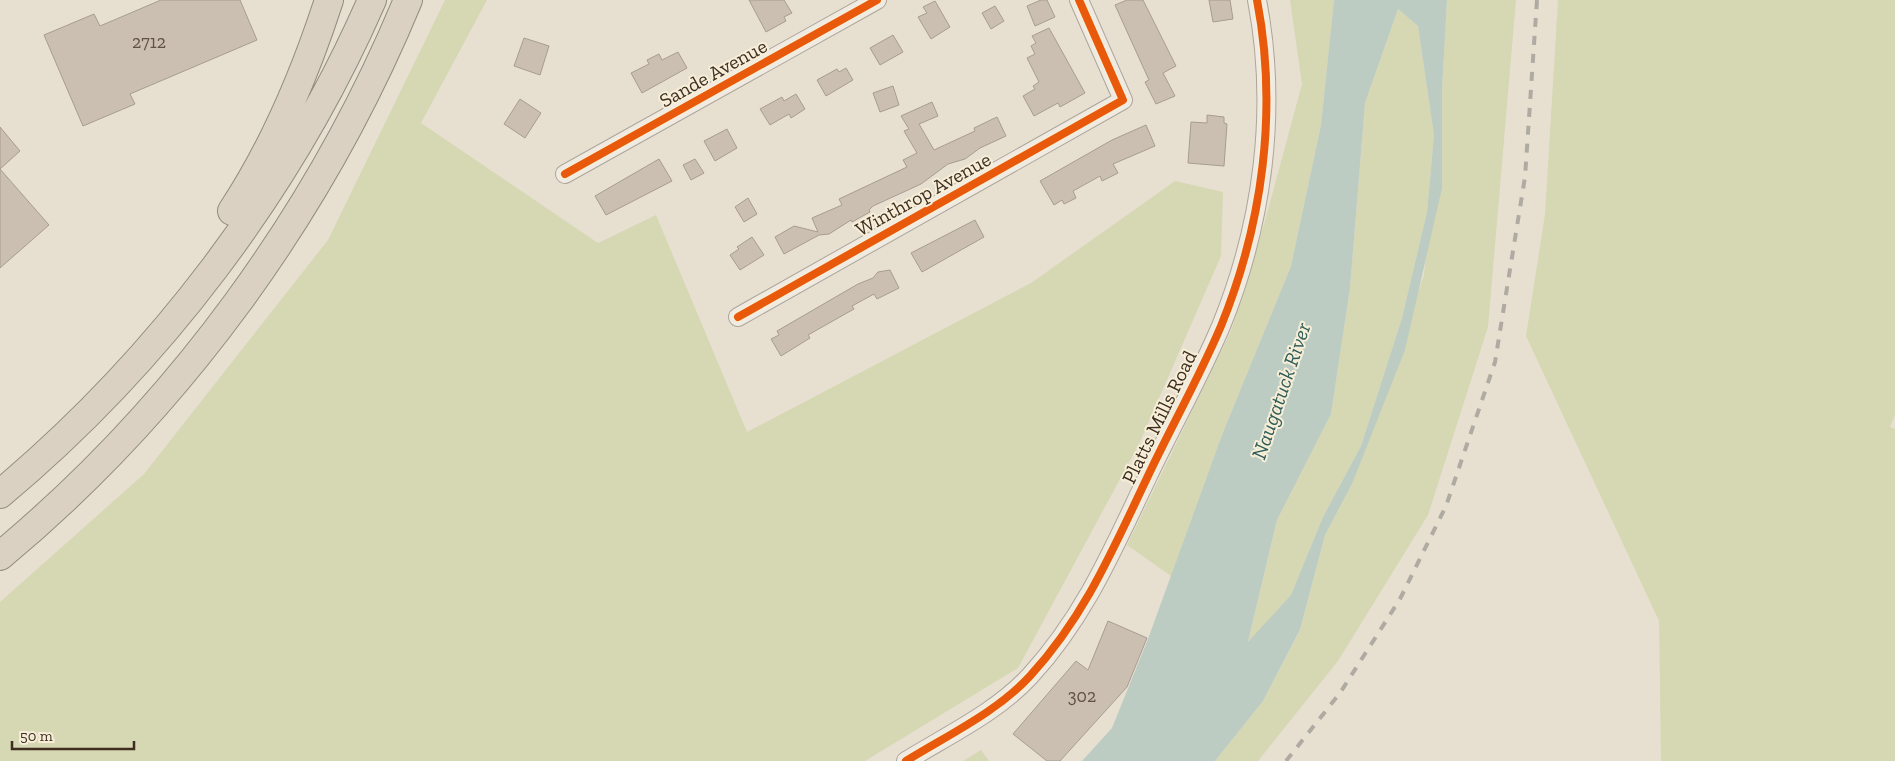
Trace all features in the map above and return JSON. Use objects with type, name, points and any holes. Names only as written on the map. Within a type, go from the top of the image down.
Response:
[{"type":"highway","points":[[59,440],[196,265],[245,191],[288,111],[329,0]]},
{"type":"highway","points":[[0,494],[59,440],[141,356],[215,266],[250,217],[313,118],[372,0]]},
{"type":"highway","points":[[0,556],[93,470],[134,428],[174,383],[247,288],[282,238],[344,135],[370,84],[408,0]]},
{"type":"street","name":"Sande Avenue","points":[[566,174],[878,0]]},
{"type":"street","name":"Winthrop Avenue","points":[[738,317],[1123,100],[1079,0]]},
{"type":"street","name":"Platts Mills Road","points":[[906,761],[1012,694],[1029,678],[1063,636],[1107,565],[1207,358],[1241,272],[1249,241],[1262,166],[1268,111],[1267,85],[1257,0]]},
{"type":"green space","points":[[445,0],[487,0],[421,123],[598,243],[656,215],[747,432],[1031,283],[1175,181],[1223,192],[1221,256],[1139,444],[1018,668],[865,761],[0,761],[0,602],[144,474],[328,240]]},
{"type":"green space","points":[[1290,0],[1334,0],[1321,125],[1291,266],[1222,435],[1171,576],[1127,545],[1231,331],[1265,221],[1302,84]]},
{"type":"green space","points":[[1447,0],[1516,0],[1488,327],[1428,515],[1338,661],[1258,761],[1215,761],[1263,701],[1300,631],[1325,535],[1352,484],[1424,275],[1442,90]]},
{"type":"green space","points":[[1558,0],[1895,0],[1895,415],[1890,427],[1895,429],[1895,761],[1661,761],[1659,621],[1526,336],[1545,214]]},
{"type":"green space","points":[[1398,9],[1418,26],[1434,135],[1427,212],[1402,318],[1361,446],[1323,517],[1291,595],[1248,643],[1277,520],[1331,414],[1350,288],[1365,103]]},
{"type":"green space","points":[[981,750],[989,761],[963,761]]},
{"type":"water","name":"Naugatuck River","points":[[1334,0],[1447,0],[1442,90],[1442,188],[1405,350],[1352,484],[1325,535],[1300,630],[1263,701],[1215,761],[1082,761],[1112,728],[1148,639],[1222,435],[1291,266],[1321,125]],"holes":[[[1398,9],[1418,26],[1434,135],[1427,212],[1402,318],[1361,446],[1323,517],[1291,595],[1248,642],[1277,520],[1331,414],[1350,288],[1365,103]]]},
{"type":"building","points":[[161,0],[240,0],[257,40],[130,94],[135,104],[83,126],[44,35],[94,14],[100,26]]},
{"type":"building","points":[[749,0],[784,0],[792,13],[784,17],[786,21],[766,32]]},
{"type":"building","points":[[1041,0],[1047,0],[1055,17],[1035,26],[1027,6]]},
{"type":"building","points":[[1127,0],[1143,0],[1176,66],[1163,73],[1175,96],[1156,104],[1145,82],[1149,80],[1115,5]]},
{"type":"building","points":[[1209,0],[1230,0],[1233,19],[1213,22]]},
{"type":"building","points":[[935,1],[950,27],[931,39],[918,17],[927,13],[923,7]]},
{"type":"building","points":[[995,6],[1004,21],[991,29],[982,13]]},
{"type":"building","points":[[1049,28],[1085,93],[1060,107],[1058,103],[1034,116],[1023,96],[1035,89],[1033,86],[1039,82],[1027,58],[1035,54],[1031,46],[1036,43],[1032,36]]},
{"type":"building","points":[[893,35],[903,52],[880,65],[870,48]]},
{"type":"building","points":[[524,38],[549,46],[540,75],[514,66]]},
{"type":"building","points":[[678,52],[687,68],[642,93],[631,73],[649,64],[647,60],[659,54],[662,60]]},
{"type":"building","points":[[846,68],[853,80],[826,96],[817,80],[837,69],[839,72]]},
{"type":"building","points":[[893,86],[899,105],[880,112],[873,93]]},
{"type":"building","points":[[796,94],[805,109],[791,118],[789,114],[770,125],[760,109],[782,97],[784,101]]},
{"type":"building","points":[[520,99],[541,113],[525,138],[504,124]]},
{"type":"building","points":[[932,102],[938,116],[919,124],[934,150],[975,131],[974,128],[997,117],[1006,136],[980,148],[965,159],[948,164],[921,184],[873,206],[869,210],[870,212],[852,222],[851,220],[829,234],[819,235],[784,254],[775,237],[794,226],[818,232],[812,218],[842,205],[839,199],[907,167],[903,160],[917,153],[904,131],[909,129],[901,116]]},
{"type":"building","points":[[1207,115],[1224,117],[1224,123],[1227,124],[1224,166],[1188,163],[1191,122],[1207,123]]},
{"type":"building","points":[[1146,125],[1155,146],[1113,164],[1118,173],[1102,181],[1100,176],[1073,191],[1076,198],[1064,204],[1062,200],[1054,205],[1040,181],[1112,140]]},
{"type":"building","points":[[0,127],[20,151],[0,169]]},
{"type":"building","points":[[727,129],[737,148],[715,161],[704,141]]},
{"type":"building","points":[[659,159],[672,181],[606,215],[595,196]]},
{"type":"building","points":[[695,159],[704,173],[691,180],[683,165]]},
{"type":"building","points":[[0,169],[49,225],[0,268]]},
{"type":"building","points":[[748,198],[757,214],[744,222],[735,207]]},
{"type":"building","points":[[975,220],[984,237],[922,272],[911,253]]},
{"type":"building","points":[[752,237],[764,255],[740,270],[730,255],[739,249],[737,247]]},
{"type":"building","points":[[890,270],[899,288],[877,299],[874,294],[852,306],[854,309],[808,335],[810,338],[781,356],[771,339],[779,335],[777,331],[858,284],[873,278],[878,272]]},
{"type":"building","points":[[1108,621],[1147,638],[1127,687],[1060,761],[1047,761],[1013,734],[1076,661],[1088,670]]},
{"type":"railway","points":[[1286,761],[1340,693],[1400,599],[1446,506],[1495,362],[1525,177],[1537,0]]},
{"type":"cycle path","points":[[565,174],[877,0]]},
{"type":"cycle path","points":[[738,317],[1123,100],[1079,0]]},
{"type":"cycle path","points":[[906,761],[1003,701],[1030,676],[1067,630],[1110,556],[1221,326],[1247,247],[1263,165],[1266,124],[1266,82],[1257,0]]}]
